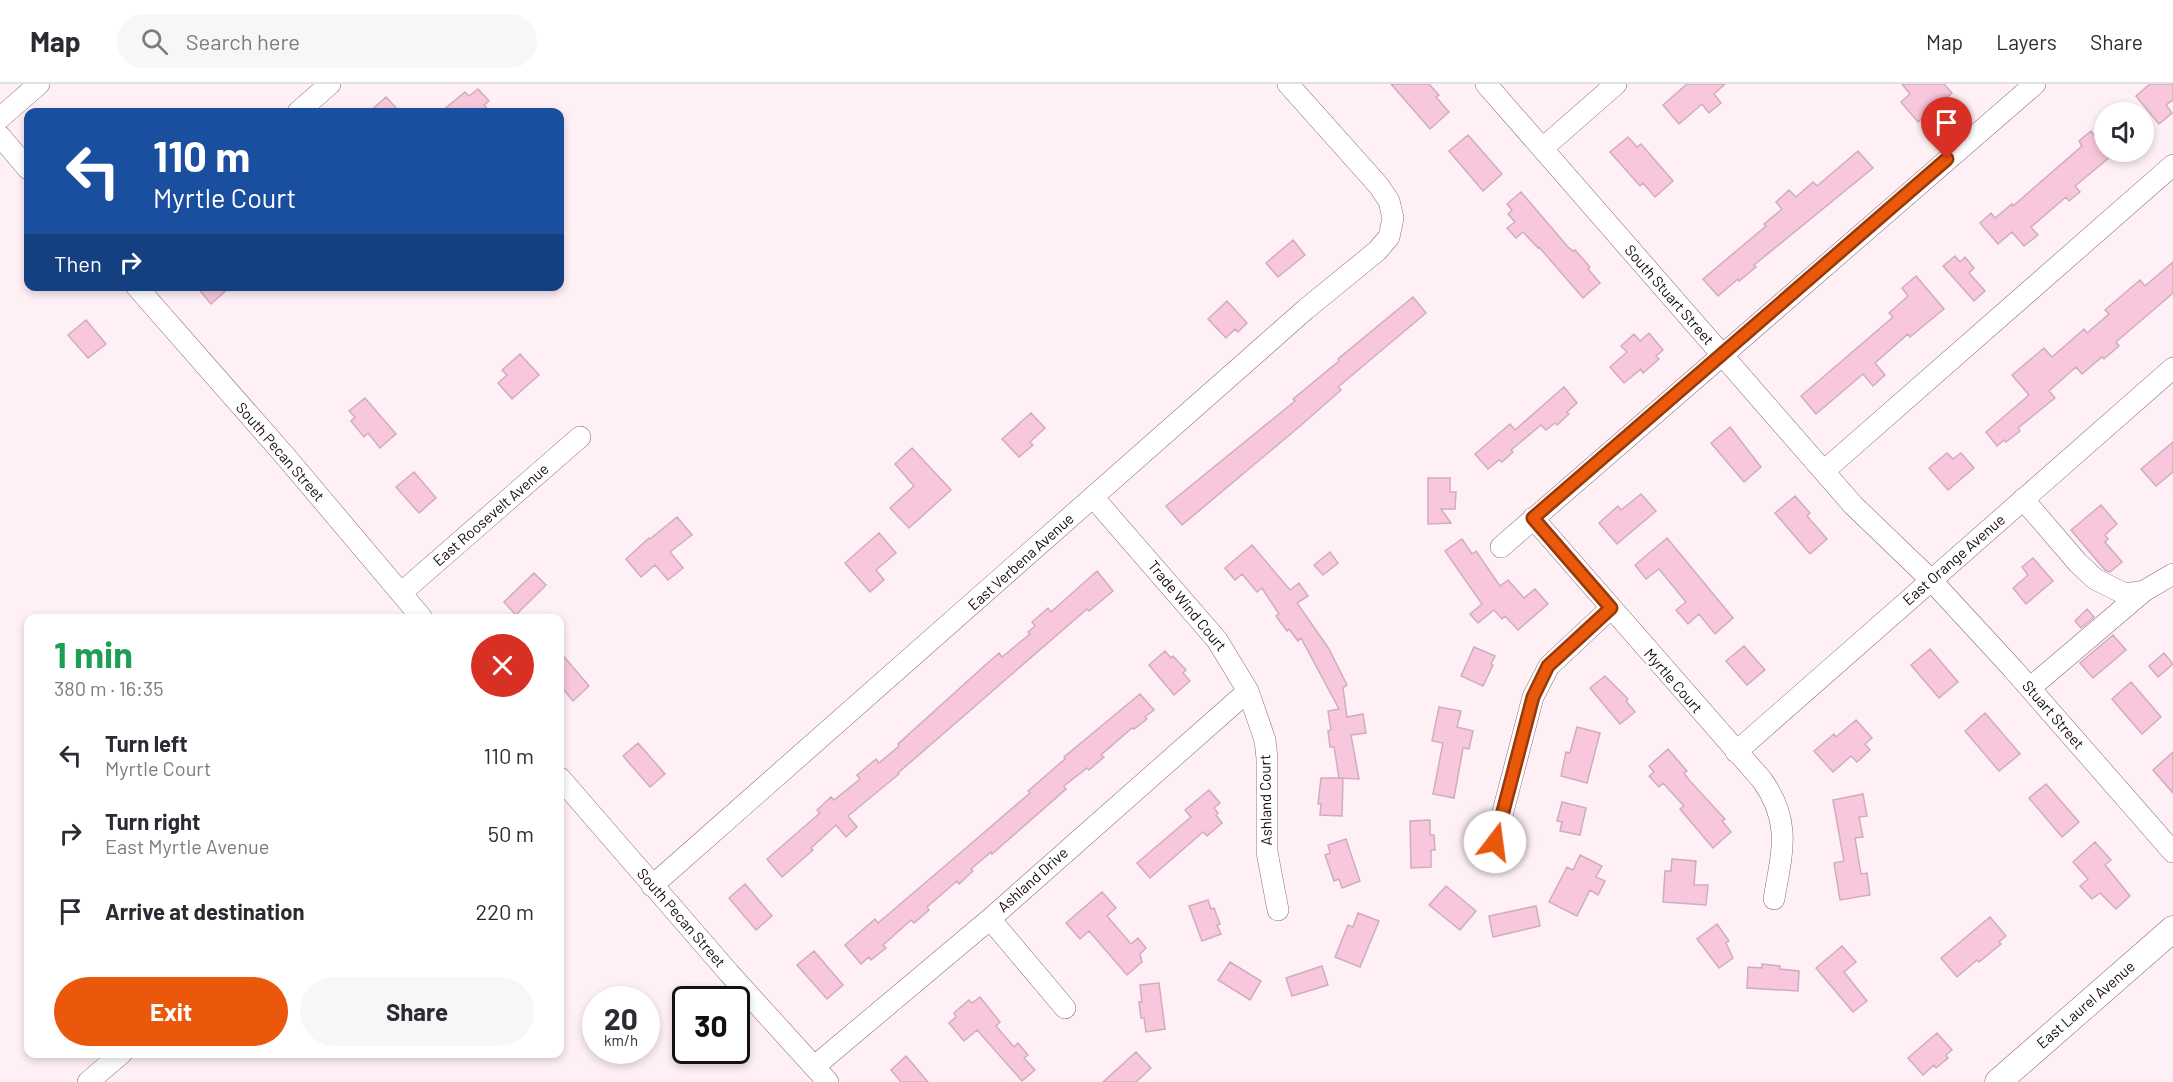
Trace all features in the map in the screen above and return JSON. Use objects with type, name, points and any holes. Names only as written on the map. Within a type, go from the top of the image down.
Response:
[{"type":"main road","name":"East Laurel Avenue","points":[[1998,1082],[2173,929]]},
{"type":"street","points":[[0,118],[39,84]]},
{"type":"street","points":[[303,108],[330,84]]},
{"type":"street","name":"East Verbena Avenue","points":[[652,886],[1306,309],[1377,251],[1389,237],[1393,218],[1389,201],[1288,84]]},
{"type":"street","name":"South Stuart Street","points":[[1486,84],[1853,505],[1931,580]]},
{"type":"street","points":[[1543,148],[1616,84]]},
{"type":"street","points":[[1501,547],[2035,84]]},
{"type":"street","points":[[0,136],[24,163]]},
{"type":"street","points":[[1824,471],[2173,165]]},
{"type":"street","name":"South Pecan Street","points":[[140,291],[286,457],[419,614]]},
{"type":"street","name":"East Orange Avenue","points":[[1736,752],[2173,368]]},
{"type":"street","name":"East Roosevelt Avenue","points":[[401,593],[580,437]]},
{"type":"street","name":"Trade Wind Court","points":[[1092,497],[1217,640],[1248,691]]},
{"type":"street","points":[[2023,499],[2078,563],[2095,579],[2125,594],[2144,591]]},
{"type":"street","name":"Myrtle Court","points":[[1533,518],[1762,780],[1774,797],[1781,816],[1782,856],[1774,899]]},
{"type":"street","points":[[2030,688],[2144,591],[2173,574]]},
{"type":"street","name":"Stuart Street","points":[[1931,580],[2030,688],[2173,852]]},
{"type":"street","points":[[1495,842],[1533,697],[1548,666],[1611,608]]},
{"type":"street","name":"Ashland Court","points":[[1248,691],[1264,740],[1267,758],[1267,852],[1278,910]]},
{"type":"street","name":"Ashland Drive","points":[[822,1074],[990,919],[1248,691]]},
{"type":"street","name":"South Pecan Street","points":[[564,783],[652,886],[822,1074]]},
{"type":"street","points":[[990,919],[1065,1008]]},
{"type":"street","points":[[88,1082],[116,1058]]},
{"type":"building","points":[[1391,84],[1429,84],[1439,95],[1436,97],[1449,112],[1430,129]]},
{"type":"building","points":[[1687,84],[1725,84],[1714,94],[1721,103],[1709,113],[1702,104],[1679,124],[1663,105]]},
{"type":"building","points":[[1902,84],[1944,84],[1952,93],[1918,122],[1901,102],[1910,94]]},
{"type":"building","points":[[2150,84],[2173,84],[2173,100],[2166,105],[2172,113],[2159,124],[2154,118],[2154,102],[2141,102],[2136,96]]},
{"type":"building","points":[[478,89],[489,101],[484,105],[487,108],[446,108],[465,92],[469,96]]},
{"type":"building","points":[[386,97],[396,108],[374,108]]},
{"type":"building","points":[[2091,131],[2094,135],[2094,162],[2104,162],[2075,186],[2080,192],[2069,201],[2066,197],[2031,227],[2038,235],[2024,246],[2012,232],[1998,244],[1980,223],[1991,213],[1995,218],[2012,204],[2013,206],[2082,146],[2079,141]]},
{"type":"building","points":[[1468,135],[1502,174],[1483,191],[1449,151]]},
{"type":"building","points":[[1628,137],[1637,147],[1641,144],[1673,181],[1655,197],[1643,183],[1640,186],[1610,152]]},
{"type":"building","points":[[1858,151],[1873,168],[1754,265],[1756,267],[1718,296],[1703,279],[1766,226],[1764,224],[1782,209],[1776,202],[1789,190],[1796,197],[1813,182],[1817,186]]},
{"type":"building","points":[[1521,192],[1568,247],[1575,250],[1590,267],[1588,269],[1600,283],[1583,298],[1523,232],[1516,238],[1507,228],[1515,222],[1508,214],[1512,210],[1507,204]]},
{"type":"building","points":[[1293,240],[1305,255],[1278,277],[1266,263]]},
{"type":"building","points":[[1955,256],[1960,262],[1965,257],[1974,268],[1969,273],[1985,291],[1974,301],[1943,266]]},
{"type":"building","points":[[2173,262],[2173,293],[2116,342],[2119,346],[2104,359],[2102,357],[2082,374],[2076,367],[2049,391],[2055,398],[2018,428],[2020,431],[1997,446],[1986,432],[2029,395],[2012,375],[2044,348],[2052,357],[2084,329],[2087,333],[2109,314],[2105,310],[2140,280],[2145,286]]},
{"type":"building","points":[[1916,276],[1944,309],[1910,337],[1908,334],[1875,363],[1885,375],[1873,386],[1863,374],[1816,414],[1801,396],[1893,317],[1889,313],[1908,296],[1902,288]]},
{"type":"building","points":[[200,291],[225,291],[211,304]]},
{"type":"building","points":[[1413,297],[1426,313],[1338,387],[1341,390],[1299,427],[1182,525],[1166,506],[1295,401],[1293,399],[1339,361],[1338,359]]},
{"type":"building","points":[[1227,301],[1247,323],[1238,332],[1235,329],[1226,338],[1208,319]]},
{"type":"building","points":[[86,320],[106,344],[88,358],[68,335]]},
{"type":"building","points":[[1649,333],[1663,350],[1656,356],[1659,359],[1643,373],[1641,369],[1624,383],[1610,367],[1627,352],[1621,346],[1634,334],[1640,341]]},
{"type":"building","points":[[520,354],[539,375],[512,399],[498,383],[507,375],[502,370]]},
{"type":"building","points":[[1564,387],[1577,403],[1567,412],[1569,414],[1557,425],[1555,423],[1546,430],[1541,425],[1511,450],[1513,452],[1502,462],[1499,460],[1488,469],[1475,454],[1510,424],[1515,430]]},
{"type":"building","points":[[365,398],[396,434],[380,448],[368,433],[364,437],[351,421],[355,417],[349,411]]},
{"type":"building","points":[[1031,413],[1045,428],[1030,442],[1033,445],[1019,457],[1002,439]]},
{"type":"building","points":[[1730,427],[1761,467],[1744,482],[1711,443]]},
{"type":"building","points":[[2173,442],[2173,472],[2156,486],[2141,469]]},
{"type":"building","points":[[912,448],[951,490],[909,528],[890,508],[914,486],[895,464]]},
{"type":"building","points":[[1947,453],[1953,459],[1961,453],[1974,468],[1948,490],[1929,468]]},
{"type":"building","points":[[414,472],[436,498],[419,513],[396,487]]},
{"type":"building","points":[[1428,478],[1450,478],[1450,492],[1456,492],[1455,509],[1441,509],[1451,523],[1428,524]]},
{"type":"building","points":[[1641,494],[1656,511],[1617,544],[1599,523],[1618,506],[1621,510]]},
{"type":"building","points":[[1795,496],[1810,513],[1807,516],[1827,539],[1810,554],[1775,513]]},
{"type":"building","points":[[2101,505],[2117,524],[2105,535],[2108,539],[2105,542],[2122,562],[2110,572],[2105,570],[2071,530]]},
{"type":"building","points":[[677,517],[692,535],[670,552],[683,568],[668,580],[655,565],[641,577],[626,559]]},
{"type":"building","points":[[879,533],[896,553],[876,570],[884,580],[870,592],[845,563]]},
{"type":"building","points":[[1667,538],[1733,618],[1715,634],[1699,614],[1688,624],[1676,610],[1686,602],[1659,569],[1646,579],[1635,565]]},
{"type":"building","points":[[1462,539],[1472,554],[1476,551],[1500,586],[1508,580],[1524,598],[1535,589],[1548,604],[1518,630],[1505,616],[1502,619],[1494,610],[1478,623],[1470,614],[1482,604],[1445,551]]},
{"type":"building","points":[[1252,545],[1290,590],[1299,583],[1308,596],[1297,603],[1329,649],[1347,685],[1343,688],[1347,717],[1363,714],[1366,733],[1351,735],[1359,779],[1339,778],[1334,747],[1330,747],[1328,731],[1331,730],[1328,711],[1339,709],[1301,638],[1298,641],[1289,629],[1287,631],[1276,616],[1279,614],[1262,588],[1257,592],[1242,574],[1235,580],[1225,568]]},
{"type":"building","points":[[1330,552],[1338,563],[1323,575],[1314,565]]},
{"type":"building","points":[[2033,558],[2053,581],[2026,604],[2013,588],[2028,575],[2022,567]]},
{"type":"building","points":[[1097,571],[1113,591],[1089,611],[1087,609],[848,816],[857,827],[846,837],[836,825],[811,848],[813,850],[782,877],[767,859],[820,813],[817,810],[831,797],[834,800],[860,779],[857,775],[876,759],[879,763],[899,746],[898,744],[999,653],[1002,657],[1030,634],[1028,632],[1035,626],[1032,622],[1048,608],[1051,612]]},
{"type":"building","points":[[534,573],[546,585],[517,614],[504,602]]},
{"type":"building","points":[[2087,609],[2094,617],[2081,628],[2075,621]]},
{"type":"building","points":[[2113,635],[2126,650],[2093,678],[2080,663]]},
{"type":"building","points":[[1744,646],[1765,670],[1747,685],[1726,661]]},
{"type":"building","points":[[1474,647],[1495,656],[1483,686],[1461,676]]},
{"type":"building","points":[[1930,649],[1958,682],[1939,698],[1911,665]]},
{"type":"building","points":[[1165,651],[1186,670],[1183,673],[1190,681],[1174,695],[1149,665]]},
{"type":"building","points":[[2164,653],[2173,664],[2158,677],[2149,666]]},
{"type":"building","points":[[564,657],[589,686],[573,701],[564,690]]},
{"type":"building","points":[[1605,676],[1628,699],[1626,701],[1635,712],[1620,724],[1590,688]]},
{"type":"building","points":[[2131,682],[2161,717],[2142,734],[2112,699]]},
{"type":"building","points":[[1140,694],[1154,710],[1145,717],[1147,719],[1134,729],[1132,728],[1101,755],[1104,757],[1089,770],[1087,768],[1064,786],[1066,789],[992,854],[991,852],[971,869],[973,871],[959,884],[957,881],[927,907],[929,910],[914,923],[911,920],[883,945],[886,948],[871,960],[869,957],[861,964],[845,945],[875,919],[878,923],[1030,793],[1028,791],[1065,759],[1064,757]]},
{"type":"building","points":[[1439,707],[1461,711],[1457,727],[1473,731],[1469,749],[1463,748],[1454,798],[1433,794],[1443,743],[1432,741]]},
{"type":"building","points":[[1985,713],[2020,754],[1999,771],[1965,731]]},
{"type":"building","points":[[1856,720],[1872,738],[1865,744],[1870,750],[1857,762],[1851,756],[1833,772],[1814,751],[1834,734],[1836,737]]},
{"type":"building","points":[[1577,727],[1600,733],[1587,783],[1561,776],[1566,752],[1570,753]]},
{"type":"building","points":[[638,743],[665,774],[650,787],[623,756]]},
{"type":"building","points":[[1668,749],[1687,771],[1684,773],[1689,780],[1725,819],[1722,821],[1731,832],[1713,848],[1680,809],[1684,806],[1663,783],[1659,787],[1649,776],[1654,772],[1649,766]]},
{"type":"building","points":[[2173,752],[2173,793],[2153,770]]},
{"type":"building","points":[[1321,778],[1343,778],[1342,816],[1320,815],[1321,804],[1318,804]]},
{"type":"building","points":[[2046,784],[2079,822],[2062,837],[2029,798]]},
{"type":"building","points":[[1209,790],[1220,803],[1214,808],[1222,823],[1207,836],[1203,832],[1150,878],[1137,863],[1191,817],[1185,810]]},
{"type":"building","points":[[1863,794],[1867,816],[1859,817],[1863,837],[1855,838],[1861,874],[1867,873],[1870,895],[1840,900],[1834,863],[1844,861],[1833,800]]},
{"type":"building","points":[[1562,802],[1586,808],[1580,835],[1560,831],[1562,822],[1557,821]]},
{"type":"building","points":[[1430,820],[1430,835],[1434,835],[1435,850],[1431,850],[1431,867],[1411,868],[1410,821]]},
{"type":"building","points":[[1346,839],[1360,881],[1342,888],[1339,879],[1334,881],[1325,855],[1330,853],[1328,845]]},
{"type":"building","points":[[2095,842],[2111,860],[2105,865],[2130,896],[2116,909],[2100,893],[2092,899],[2080,886],[2088,879],[2073,862]]},
{"type":"building","points":[[1580,855],[1602,866],[1596,877],[1605,881],[1598,895],[1590,890],[1577,916],[1549,902],[1567,867],[1573,870]]},
{"type":"building","points":[[1672,859],[1696,861],[1694,885],[1708,885],[1706,905],[1663,902],[1665,871],[1671,871]]},
{"type":"building","points":[[745,884],[772,916],[756,930],[729,898]]},
{"type":"building","points":[[1446,886],[1476,911],[1460,930],[1429,905]]},
{"type":"building","points":[[1102,892],[1116,908],[1107,916],[1131,944],[1138,938],[1146,948],[1140,954],[1142,962],[1127,975],[1089,931],[1080,939],[1066,923]]},
{"type":"building","points":[[1208,900],[1211,909],[1214,908],[1221,934],[1202,941],[1189,906]]},
{"type":"building","points":[[1536,906],[1540,926],[1493,937],[1489,916]]},
{"type":"building","points":[[1358,913],[1379,921],[1360,967],[1335,957],[1348,925],[1353,927]]},
{"type":"building","points":[[1990,917],[2006,936],[1999,942],[2001,944],[1957,977],[1941,958]]},
{"type":"building","points":[[1717,924],[1729,941],[1726,943],[1733,958],[1719,968],[1697,939]]},
{"type":"building","points":[[1842,946],[1856,962],[1844,972],[1867,1001],[1853,1012],[1816,968]]},
{"type":"building","points":[[814,951],[843,985],[827,999],[797,965]]},
{"type":"building","points":[[1230,962],[1261,981],[1250,1000],[1218,980]]},
{"type":"building","points":[[1762,964],[1799,971],[1798,991],[1747,988],[1748,967],[1762,968]]},
{"type":"building","points":[[1322,966],[1328,985],[1292,996],[1286,978]]},
{"type":"building","points":[[1159,983],[1165,1029],[1146,1032],[1144,1018],[1141,1018],[1140,985]]},
{"type":"building","points":[[980,997],[1000,1022],[996,1026],[1014,1047],[1018,1043],[1028,1055],[1024,1058],[1035,1070],[1022,1081],[977,1030],[964,1041],[949,1023],[956,1017],[954,1013],[969,1000],[972,1003]]},
{"type":"building","points":[[1937,1033],[1952,1050],[1946,1055],[1948,1058],[1936,1068],[1934,1065],[1923,1075],[1908,1058]]},
{"type":"building","points":[[1136,1052],[1151,1068],[1136,1082],[1103,1082]]},
{"type":"building","points":[[906,1056],[928,1082],[901,1082],[891,1070]]},
{"type":"route","points":[[1495,842],[1533,697],[1548,666],[1611,608],[1533,518],[1947,159]]}]
